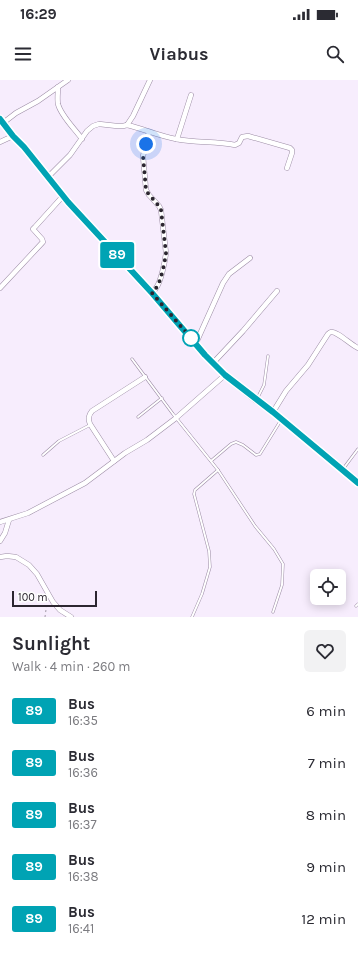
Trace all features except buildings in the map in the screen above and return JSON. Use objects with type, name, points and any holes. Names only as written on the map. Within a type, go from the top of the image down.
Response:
[{"type":"main road","points":[[2,121],[63,196],[152,293],[213,363],[225,375],[273,412],[358,483]]},
{"type":"street","points":[[2,121],[38,101],[68,80]]},
{"type":"street","points":[[127,125],[133,116],[150,80]]},
{"type":"street","points":[[58,87],[58,104],[65,117],[82,139]]},
{"type":"street","points":[[177,139],[191,95]]},
{"type":"street","points":[[48,178],[70,155],[87,131],[99,124],[127,125],[177,139],[236,145],[242,137],[248,136],[290,148],[292,153],[287,168]]},
{"type":"street","points":[[148,132],[143,156],[146,190],[161,210],[166,253],[158,284],[152,293]]},
{"type":"street","points":[[0,142],[13,136]]},
{"type":"street","points":[[0,288],[43,242],[33,229],[63,196]]},
{"type":"street","points":[[196,343],[223,283],[229,274],[250,258]]},
{"type":"street","points":[[213,363],[277,291]]},
{"type":"street","points":[[273,412],[286,391],[308,365],[328,334],[331,332],[336,333],[358,348]]},
{"type":"street","points":[[0,522],[28,513],[79,487],[176,418],[225,375]]},
{"type":"street","points":[[114,461],[90,424],[88,417],[92,411],[145,377]]},
{"type":"street","points":[[0,541],[9,520]]},
{"type":"street","points":[[0,557],[16,557],[29,565],[37,574],[50,597],[60,610],[71,617]]},
{"type":"lane","points":[[256,400],[264,385],[268,356]]},
{"type":"lane","points":[[132,359],[176,418],[218,470],[255,526],[274,549],[283,564],[282,585],[273,612]]},
{"type":"lane","points":[[138,417],[162,398]]},
{"type":"lane","points":[[211,461],[231,444],[236,442],[243,445],[256,455],[260,454],[282,420]]},
{"type":"lane","points":[[42,455],[59,441],[90,424]]},
{"type":"lane","points":[[342,470],[358,449]]},
{"type":"lane","points":[[192,617],[202,594],[210,567],[209,550],[194,494],[195,490],[218,470]]},
{"type":"path","points":[[45,617],[47,602],[50,597]]},
{"type":"bus line","name":"89","points":[[0,119],[68,202],[152,293],[205,355],[225,375],[273,412],[358,483]]},
{"type":"route","points":[[146,144],[143,156],[146,190],[161,210],[166,253],[158,284],[152,293],[191,338]]}]
